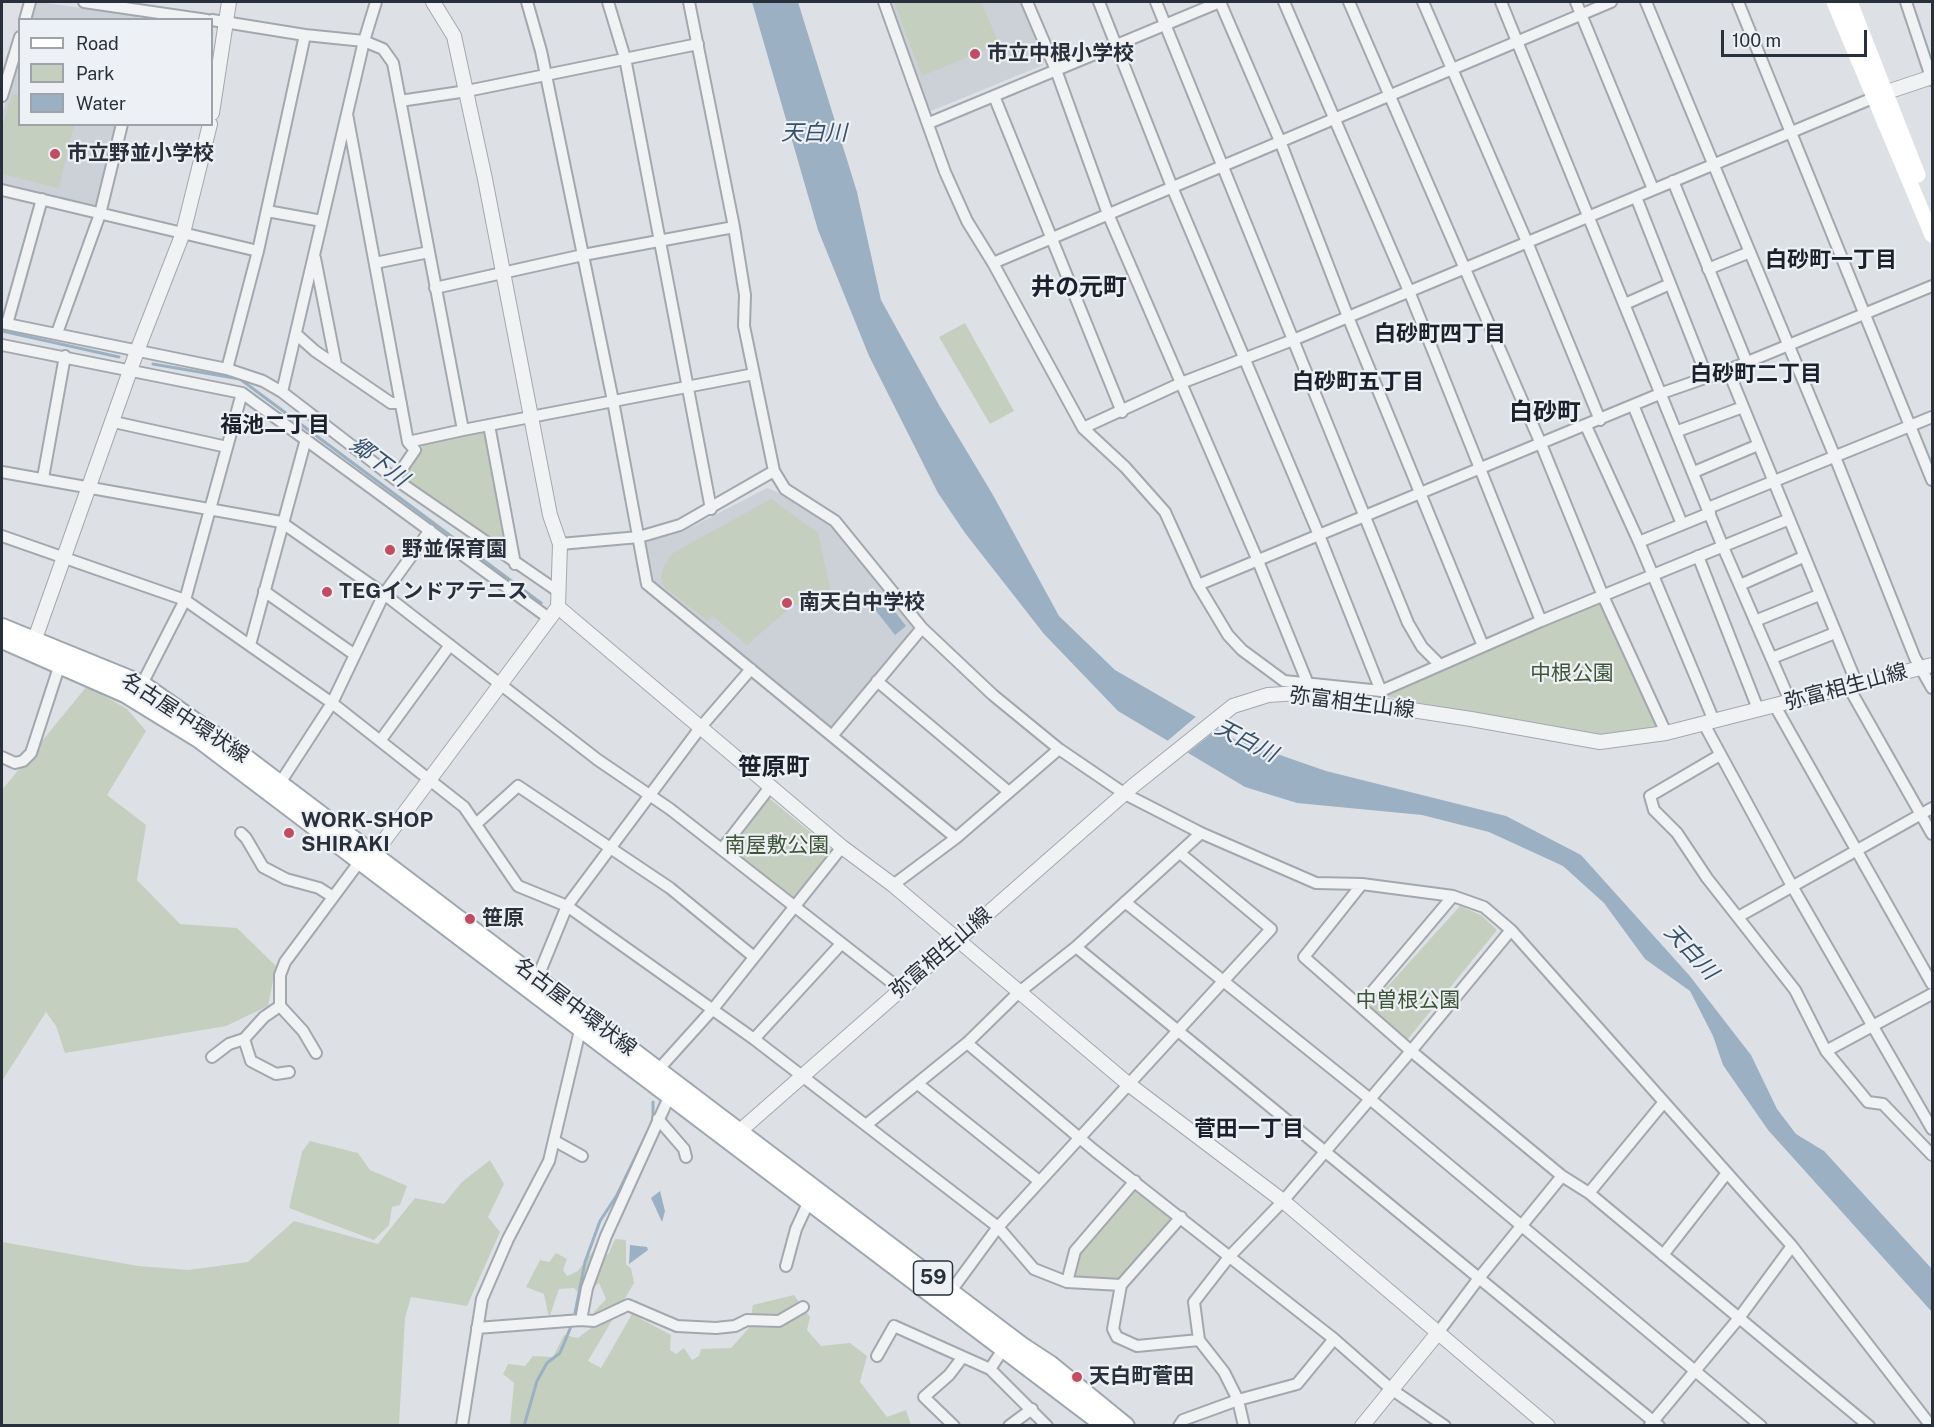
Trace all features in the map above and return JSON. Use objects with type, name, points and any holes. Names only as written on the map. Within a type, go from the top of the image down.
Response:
[{"type":"main road","points":[[1834,2],[1932,211]]},
{"type":"main road","points":[[1850,2],[1879,95],[1932,235]]},
{"type":"main road","name":"名古屋中環状線","points":[[2,627],[60,664],[125,694],[200,740],[537,979],[658,1070],[809,1201],[1105,1425]]},
{"type":"main road","name":"名古屋中環状線","points":[[2,640],[33,645],[142,684],[280,783],[367,858],[670,1095],[734,1136],[951,1291],[1021,1346],[1050,1364],[1126,1425]]},
{"type":"street","points":[[26,18],[30,2]]},
{"type":"street","points":[[84,2],[149,15],[184,18]]},
{"type":"street","points":[[213,106],[229,2]]},
{"type":"street","points":[[282,392],[364,41],[376,2]]},
{"type":"street","points":[[316,1053],[303,1031],[280,1005],[280,975],[285,962],[558,607],[560,544],[550,515],[467,91],[454,36],[433,2]]},
{"type":"street","points":[[527,2],[545,73],[583,255],[647,584],[956,838]]},
{"type":"street","points":[[608,2],[625,58],[711,508]]},
{"type":"street","points":[[688,2],[734,226],[745,295],[744,326],[774,471],[785,489],[835,521],[922,627],[993,695],[1059,749],[1201,833],[1316,883],[1362,884],[1453,896],[1484,907],[1511,930],[1791,1246],[1931,1425]]},
{"type":"street","points":[[884,2],[945,172],[967,221],[993,263],[1083,428],[1125,467],[1166,512],[1198,585],[1218,621],[1242,650],[1284,681],[1382,691],[1438,664],[1788,520]]},
{"type":"street","points":[[1027,2],[1056,70],[1108,214],[1258,561],[1308,684]]},
{"type":"street","points":[[1099,2],[1172,187],[1319,535],[1382,691]]},
{"type":"street","points":[[1156,2],[1408,623],[1422,647],[1438,664]]},
{"type":"street","points":[[928,123],[1220,2],[1280,141],[1348,317],[1482,646]]},
{"type":"street","points":[[1284,2],[1409,291],[1482,468],[1541,621]]},
{"type":"street","points":[[1349,2],[1541,444],[1603,596],[1666,733]]},
{"type":"street","points":[[1422,2],[1527,242],[1600,420]]},
{"type":"street","points":[[1501,2],[1723,546],[1790,701]]},
{"type":"street","points":[[1576,2],[1653,189]]},
{"type":"street","points":[[993,263],[1611,2]]},
{"type":"street","points":[[1646,2],[1835,458],[1927,666],[1932,688]]},
{"type":"street","points":[[1738,2],[1932,480]]},
{"type":"street","points":[[1083,428],[1243,357],[1293,340],[1879,95],[1932,78],[1906,2]]},
{"type":"street","points":[[213,20],[305,35],[364,41],[383,49],[393,63],[462,430]]},
{"type":"street","points":[[227,369],[258,250],[305,35]]},
{"type":"street","points":[[2,96],[18,44]]},
{"type":"street","points":[[400,101],[467,91],[545,73],[698,44]]},
{"type":"street","points":[[994,96],[1122,412]]},
{"type":"street","points":[[347,114],[408,442],[415,450],[395,479]]},
{"type":"street","points":[[57,333],[100,214],[122,126]]},
{"type":"street","points":[[33,645],[114,422],[137,351],[183,233],[210,126]]},
{"type":"street","points":[[1672,181],[1747,363]]},
{"type":"street","points":[[2,190],[258,250]]},
{"type":"street","points":[[1636,197],[1707,378]]},
{"type":"street","points":[[42,199],[4,324],[227,369],[263,381],[282,392],[395,479],[515,564],[559,592]]},
{"type":"street","points":[[267,211],[322,221]]},
{"type":"street","points":[[435,288],[583,255],[734,226]]},
{"type":"street","points":[[375,263],[429,252]]},
{"type":"street","points":[[1708,269],[1750,252]]},
{"type":"street","points":[[314,255],[336,365]]},
{"type":"street","points":[[1625,304],[1670,284]]},
{"type":"street","points":[[1198,585],[1662,393],[1747,363],[1932,286]]},
{"type":"street","points":[[296,334],[391,403],[401,403]]},
{"type":"street","points":[[2,345],[242,393],[549,619]]},
{"type":"street","points":[[44,478],[65,356]]},
{"type":"street","points":[[1728,370],[1835,633],[1852,685],[1932,834]]},
{"type":"street","points":[[408,442],[754,374]]},
{"type":"street","points":[[142,684],[185,600],[242,393]]},
{"type":"street","points":[[1633,405],[1682,524]]},
{"type":"street","points":[[1678,431],[1743,407]]},
{"type":"street","points":[[1639,542],[1773,482],[1932,417]]},
{"type":"street","points":[[114,422],[228,447]]},
{"type":"street","points":[[489,425],[515,564]]},
{"type":"street","points":[[1586,426],[1639,542],[1720,755],[1792,886],[1932,1129]]},
{"type":"street","points":[[250,645],[281,522],[306,439]]},
{"type":"street","points":[[1694,472],[1758,445]]},
{"type":"street","points":[[560,544],[639,537],[680,525],[774,471]]},
{"type":"street","points":[[2,472],[210,507],[281,522],[384,594],[598,760],[722,849],[900,989]]},
{"type":"street","points":[[280,783],[332,703],[384,594],[430,530]]},
{"type":"street","points":[[2,536],[185,600],[332,703],[464,807],[518,886],[567,906],[754,1039],[998,1227],[1035,1269],[1067,1282],[1121,1285]]},
{"type":"street","points":[[1698,556],[1758,710]]},
{"type":"street","points":[[1740,585],[1803,557]]},
{"type":"street","points":[[264,591],[355,655]]},
{"type":"street","points":[[1755,621],[1819,595]]},
{"type":"street","points":[[558,607],[842,847],[893,885],[1018,993],[1127,1083],[1282,1202],[1548,1425]]},
{"type":"street","points":[[832,736],[922,627]]},
{"type":"street","points":[[1772,658],[1835,633]]},
{"type":"street","points":[[380,741],[450,645]]},
{"type":"street","points":[[2,757],[15,763],[23,761],[31,753],[60,664]]},
{"type":"street","name":"弥富相生山線","points":[[734,1136],[1129,790],[1233,706],[1268,695],[1300,693],[1472,719],[1600,742],[1666,733],[1927,666]]},
{"type":"street","points":[[537,979],[567,906],[700,728],[751,669]]},
{"type":"street","points":[[877,681],[1009,792]]},
{"type":"street","points":[[1775,706],[1932,984]]},
{"type":"street","points":[[893,885],[956,838],[1059,749]]},
{"type":"street","points":[[1720,755],[1650,796],[1654,810],[1677,833],[1795,990],[1826,1051],[1868,1102],[1883,1104],[1932,1155]]},
{"type":"street","points":[[476,824],[518,786],[670,888],[754,957]]},
{"type":"street","points":[[722,849],[770,787]]},
{"type":"street","points":[[1738,917],[1932,808]]},
{"type":"street","points":[[241,833],[263,867],[286,879],[319,888],[333,897]]},
{"type":"street","points":[[866,1125],[967,1043],[1018,993],[1076,946],[1201,833]]},
{"type":"street","points":[[658,1070],[713,1009],[842,847]]},
{"type":"street","points":[[951,1291],[998,1227],[1127,1083],[1271,929],[1180,853]]},
{"type":"street","points":[[1362,884],[1304,957],[1411,1051],[1562,1176],[1589,1194],[1869,1425]]},
{"type":"street","points":[[1361,1005],[1453,896]]},
{"type":"street","points":[[1125,902],[1370,1100],[1761,1425]]},
{"type":"street","points":[[1244,1425],[1238,1400],[1224,1372],[1199,1340],[1194,1302],[1229,1257],[1282,1202],[1370,1100],[1511,930]]},
{"type":"street","points":[[754,1039],[841,944]]},
{"type":"street","points":[[1076,946],[1654,1424],[1739,1318],[1791,1246]]},
{"type":"street","points":[[1826,1051],[1873,1028],[1932,994]]},
{"type":"street","points":[[212,1057],[229,1044],[244,1039],[264,1017],[280,1005]]},
{"type":"street","points":[[462,1425],[477,1328],[489,1281],[508,1239],[541,1179],[555,1141],[580,1026]]},
{"type":"street","points":[[244,1039],[251,1061],[276,1074],[289,1072]]},
{"type":"street","points":[[967,1043],[1080,1137],[1334,1339],[1391,1389],[1444,1425]]},
{"type":"street","points":[[918,1084],[1039,1181]]},
{"type":"street","points":[[581,1320],[587,1288],[596,1261],[670,1095]]},
{"type":"street","points":[[1589,1194],[1664,1102]]},
{"type":"street","points":[[658,1119],[684,1149],[686,1157]]},
{"type":"street","points":[[555,1141],[582,1156]]},
{"type":"street","points":[[1663,1255],[1726,1173]]},
{"type":"street","points":[[1362,1425],[1562,1176]]},
{"type":"street","points":[[1067,1282],[1075,1251],[1135,1181]]},
{"type":"street","points":[[786,1266],[796,1229],[809,1201]]},
{"type":"street","points":[[1181,1218],[1121,1285],[1113,1329],[1117,1337],[1137,1346],[1199,1340]]},
{"type":"street","points":[[477,1328],[594,1321],[628,1305],[677,1326],[716,1328],[735,1326],[747,1320],[779,1321],[803,1307]]},
{"type":"street","points":[[877,1356],[894,1326],[990,1369],[1047,1425]]},
{"type":"street","points":[[1179,1425],[1183,1420],[1238,1400],[1297,1384],[1334,1339]]},
{"type":"street","points":[[990,1369],[1004,1348]]},
{"type":"street","points":[[954,1425],[924,1396],[949,1375],[962,1358]]},
{"type":"street","points":[[1009,1425],[1032,1409]]},
{"type":"shaded area","name":"市立中根小学校","points":[[890,2],[1020,2],[1044,61],[1043,65],[931,111],[927,109]]},
{"type":"shaded area","points":[[36,3],[138,16],[139,18],[32,18]]},
{"type":"shaded area","name":"市立野並小学校","points":[[18,59],[18,126],[115,126],[96,204],[91,206],[2,184],[2,115]]},
{"type":"shaded area","name":"南天白中学校","points":[[767,488],[834,529],[872,573],[914,630],[834,727],[829,728],[651,580],[645,545],[648,541],[682,532]]},
{"type":"green space","points":[[894,2],[981,2],[999,44],[922,76]]},
{"type":"green space","points":[[12,94],[18,95],[18,126],[74,126],[59,188],[2,174],[2,128]]},
{"type":"green space","points":[[965,323],[1014,411],[990,424],[939,337]]},
{"type":"green space","points":[[486,430],[509,555],[400,479],[418,457],[424,443]]},
{"type":"green space","points":[[771,499],[818,533],[833,602],[814,606],[813,600],[792,606],[747,645],[713,616],[708,621],[665,588],[661,579],[663,568],[673,553]]},
{"type":"green space","name":"中根公園","points":[[1601,599],[1662,730],[1601,739],[1380,695]]},
{"type":"green space","points":[[87,686],[127,709],[146,731],[107,795],[146,825],[137,880],[180,924],[237,928],[276,966],[268,1006],[226,1026],[65,1053],[56,1026],[46,1012],[2,1081],[2,790]]},
{"type":"green space","name":"南屋敷公園","points":[[769,798],[832,850],[832,855],[798,898],[792,898],[730,850],[729,846],[764,799]]},
{"type":"green space","name":"中曽根公園","points":[[1460,906],[1481,915],[1497,930],[1407,1040],[1370,1006]]},
{"type":"green space","points":[[310,1141],[358,1153],[370,1170],[407,1186],[400,1205],[392,1207],[389,1225],[374,1240],[289,1208],[302,1152]]},
{"type":"green space","points":[[490,1160],[504,1184],[488,1217],[500,1232],[467,1306],[411,1297],[405,1318],[399,1425],[2,1425],[2,1242],[138,1266],[188,1270],[248,1262],[294,1221],[378,1244],[415,1198],[444,1204],[462,1182]]},
{"type":"green space","points":[[1139,1188],[1170,1214],[1170,1219],[1118,1281],[1077,1276],[1074,1270],[1081,1253],[1133,1189]]},
{"type":"green space","points":[[615,1239],[626,1240],[626,1265],[631,1268],[634,1283],[588,1361],[601,1368],[632,1314],[671,1335],[670,1350],[676,1354],[684,1348],[692,1360],[699,1356],[701,1349],[731,1348],[749,1328],[753,1305],[794,1295],[810,1317],[807,1330],[821,1346],[850,1343],[867,1356],[860,1382],[887,1417],[906,1410],[911,1425],[510,1425],[514,1383],[503,1374],[508,1364],[525,1366],[533,1356],[553,1357],[564,1335],[578,1338],[595,1325],[594,1312],[606,1299],[599,1283],[582,1296],[574,1288],[559,1289],[549,1318],[544,1294],[526,1287],[540,1260],[549,1262],[556,1253],[567,1259],[563,1270],[567,1276],[578,1271],[593,1251],[608,1255]]},
{"type":"water","name":"天白川","points":[[752,2],[798,2],[857,192],[881,300],[939,405],[993,495],[1059,616],[1115,670],[1234,739],[1326,771],[1506,816],[1581,855],[1689,975],[1751,1055],[1777,1109],[1796,1134],[1824,1151],[1932,1269],[1932,1312],[1768,1130],[1723,1065],[1713,1036],[1690,991],[1645,959],[1604,903],[1563,866],[1489,832],[1422,815],[1297,803],[1245,787],[1118,711],[1044,634],[965,533],[938,493],[869,356],[818,230]]},
{"type":"water","points":[[884,598],[906,626],[895,635],[873,607]]},
{"type":"water","points":[[660,1191],[665,1211],[662,1222],[651,1198]]},
{"type":"water","points":[[630,1245],[647,1247],[648,1250],[629,1264]]},
{"type":"pier","points":[[1198,715],[1220,727],[1185,755],[1165,743]]},
{"type":"waterway","name":"郷下川","points":[[2,331],[119,357]]},
{"type":"waterway","name":"郷下川","points":[[153,364],[240,379],[541,603]]},
{"type":"waterway","points":[[650,1127],[653,1118],[653,1102]]},
{"type":"waterway","points":[[575,1313],[585,1262],[600,1221],[617,1195],[647,1133]]},
{"type":"waterway","points":[[524,1426],[537,1381],[547,1363],[560,1353],[572,1324]]},
{"type":"place","name":"市立中根小学校","points":[[975,54]]},
{"type":"place","name":"市立野並小学校","points":[[55,154]]},
{"type":"place","name":"野並保育園","points":[[390,550]]},
{"type":"place","name":"TEGインドアテニス","points":[[327,592]]},
{"type":"place","name":"南天白中学校","points":[[787,603]]},
{"type":"place","name":"WORK-SHOP SHIRAKI","points":[[289,833]]},
{"type":"place","name":"笹原","points":[[470,919]]},
{"type":"place","name":"天白町菅田","points":[[1077,1377]]},
{"type":"district","name":"白砂町一丁目","points":[[1831,260]]},
{"type":"district","name":"井の元町","points":[[1079,288]]},
{"type":"district","name":"白砂町四丁目","points":[[1440,334]]},
{"type":"district","name":"白砂町二丁目","points":[[1756,374]]},
{"type":"district","name":"白砂町五丁目","points":[[1358,382]]},
{"type":"district","name":"白砂町","points":[[1545,413]]},
{"type":"district","name":"福池二丁目","points":[[275,425]]},
{"type":"district","name":"笹原町","points":[[774,768]]},
{"type":"district","name":"菅田一丁目","points":[[1249,1129]]}]
